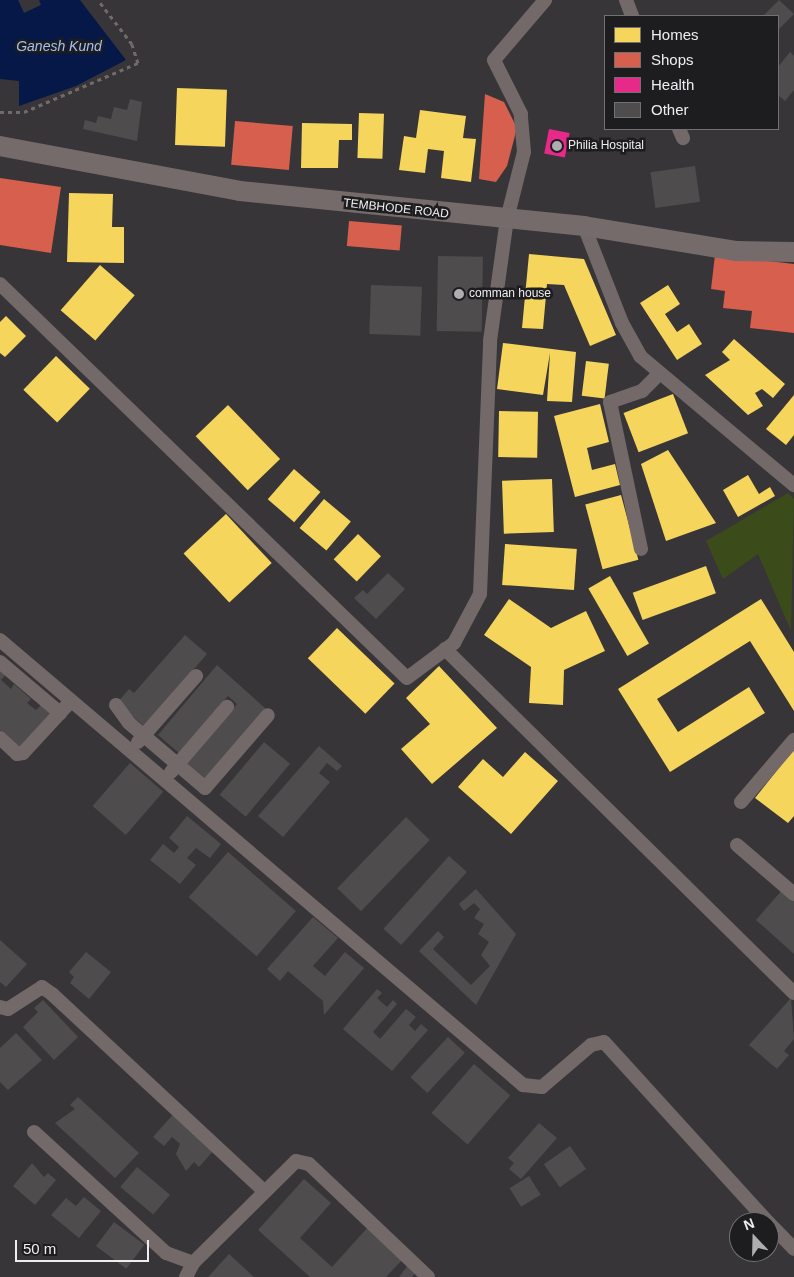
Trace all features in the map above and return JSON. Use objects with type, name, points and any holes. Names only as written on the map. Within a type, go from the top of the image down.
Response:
[{"type":"street","points":[[0,284],[407,678],[454,643],[480,594],[490,341],[507,219],[524,152],[521,114],[494,60],[545,0]]},
{"type":"street","points":[[626,0],[632,15]]},
{"type":"street","name":"TEMBHODE ROAD","points":[[0,146],[240,191],[584,226],[737,251],[794,252]]},
{"type":"street","points":[[584,226],[622,323],[640,356],[659,374],[708,409],[794,485]]},
{"type":"street","points":[[642,549],[610,402],[642,391],[659,374]]},
{"type":"street","points":[[0,640],[165,778],[523,1085],[542,1087],[591,1046],[604,1042],[758,1212]]},
{"type":"street","points":[[445,649],[794,993]]},
{"type":"street","points":[[0,662],[60,713]]},
{"type":"street","points":[[15,675],[27,664]]},
{"type":"street","points":[[131,750],[196,676]]},
{"type":"street","points":[[0,738],[17,754],[23,752],[71,701]]},
{"type":"street","points":[[116,705],[143,736],[177,765],[208,786],[268,715]]},
{"type":"street","points":[[165,778],[227,707]]},
{"type":"street","points":[[741,802],[794,740]]},
{"type":"street","points":[[737,845],[794,894]]},
{"type":"street","points":[[0,1007],[8,1008],[42,987],[52,994],[263,1190]]},
{"type":"street","points":[[34,1132],[166,1253],[193,1262]]},
{"type":"street","points":[[186,1277],[193,1262],[263,1190],[296,1161],[309,1164],[428,1277]]},
{"type":"street","points":[[779,1234],[794,1249]]},
{"type":"path","points":[[0,112],[24,112],[138,63],[132,44],[98,0]]},
{"type":"green space","points":[[788,493],[794,499],[791,631],[758,554],[723,579],[706,541]]},
{"type":"water","name":"Ganesh Kund","points":[[0,0],[18,0],[24,13],[41,5],[39,0],[80,0],[126,60],[76,86],[19,106],[19,81],[0,79]]},
{"type":"building: Homes","points":[[177,88],[227,90],[225,147],[175,145]]},
{"type":"building: Homes","points":[[420,110],[466,116],[463,138],[476,139],[471,182],[441,178],[444,151],[428,149],[425,173],[399,170],[404,136],[416,138]]},
{"type":"building: Homes","points":[[359,113],[384,114],[382,159],[357,158]]},
{"type":"building: Homes","points":[[302,123],[352,124],[352,140],[339,140],[338,168],[301,168]]},
{"type":"building: Homes","points":[[69,193],[113,194],[112,227],[124,227],[124,263],[67,262]]},
{"type":"building: Homes","points":[[529,254],[584,259],[616,335],[590,346],[564,285],[547,284],[543,329],[522,328]]},
{"type":"building: Homes","points":[[100,265],[135,295],[95,340],[61,310]]},
{"type":"building: Homes","points":[[668,285],[680,304],[665,314],[677,332],[689,324],[702,344],[677,360],[640,303]]},
{"type":"building: Homes","points":[[6,316],[26,336],[5,357],[0,353],[0,322]]},
{"type":"building: Homes","points":[[734,339],[785,384],[773,398],[762,389],[755,393],[763,406],[748,415],[705,375],[730,360],[722,352]]},
{"type":"building: Homes","points":[[503,343],[576,352],[572,402],[547,401],[550,353],[543,395],[497,389]]},
{"type":"building: Homes","points":[[56,356],[90,389],[57,422],[23,390]]},
{"type":"building: Homes","points":[[586,361],[609,364],[605,399],[582,396]]},
{"type":"building: Homes","points":[[673,394],[688,433],[639,452],[624,413]]},
{"type":"building: Homes","points":[[794,395],[794,435],[786,445],[766,429]]},
{"type":"building: Homes","points":[[600,404],[609,442],[587,448],[592,470],[615,464],[620,485],[575,497],[554,416]]},
{"type":"building: Homes","points":[[228,405],[280,459],[248,490],[196,436]]},
{"type":"building: Homes","points":[[499,411],[538,412],[537,458],[498,457]]},
{"type":"building: Homes","points":[[668,450],[716,523],[666,541],[641,464]]},
{"type":"building: Homes","points":[[294,469],[320,492],[294,522],[268,499]]},
{"type":"building: Homes","points":[[748,475],[759,494],[770,487],[775,496],[738,517],[723,490]]},
{"type":"building: Homes","points":[[552,479],[554,532],[504,534],[502,481]]},
{"type":"building: Homes","points":[[621,495],[638,560],[603,569],[585,505]]},
{"type":"building: Homes","points":[[324,499],[351,521],[326,551],[300,528]]},
{"type":"building: Homes","points":[[226,514],[272,563],[229,603],[184,554]]},
{"type":"building: Homes","points":[[358,534],[381,556],[357,581],[334,559]]},
{"type":"building: Homes","points":[[505,544],[577,549],[574,590],[502,585]]},
{"type":"building: Homes","points":[[706,566],[716,593],[643,620],[633,593]]},
{"type":"building: Homes","points":[[610,576],[649,644],[627,656],[588,588]]},
{"type":"building: Homes","points":[[509,599],[551,628],[586,611],[605,651],[564,670],[563,705],[529,703],[531,667],[484,635]]},
{"type":"building: Homes","points":[[761,599],[794,652],[794,711],[750,641],[657,699],[678,732],[749,687],[765,713],[670,772],[618,689]]},
{"type":"building: Homes","points":[[337,628],[395,684],[365,714],[308,658]]},
{"type":"building: Homes","points":[[439,666],[497,728],[432,784],[401,749],[430,724],[406,698]]},
{"type":"building: Homes","points":[[794,749],[794,816],[788,823],[755,798]]},
{"type":"building: Homes","points":[[525,752],[558,781],[511,834],[458,787],[483,759],[503,777]]},
{"type":"building: Shops","points":[[485,94],[504,102],[517,128],[507,166],[496,182],[479,179]]},
{"type":"building: Shops","points":[[235,121],[293,126],[289,170],[231,165]]},
{"type":"building: Shops","points":[[0,178],[61,187],[51,253],[0,245]]},
{"type":"building: Shops","points":[[349,221],[402,226],[400,251],[347,246]]},
{"type":"building: Shops","points":[[715,255],[794,264],[794,333],[750,328],[752,311],[723,308],[725,291],[711,289]]},
{"type":"building: Health","points":[[549,129],[570,133],[565,158],[544,154]]},
{"type":"building: Other","points":[[779,0],[794,14],[779,29],[779,15],[764,15]]},
{"type":"building: Other","points":[[790,52],[794,56],[794,90],[785,101],[779,96],[779,66]]},
{"type":"building: Other","points":[[130,99],[142,102],[137,141],[83,129],[85,120],[96,123],[98,116],[111,119],[114,107],[127,110]]},
{"type":"building: Other","points":[[695,166],[700,202],[655,208],[650,172]]},
{"type":"building: Other","name":"comman house","points":[[438,256],[483,257],[482,332],[437,331]]},
{"type":"building: Other","points":[[371,285],[422,287],[420,336],[369,334]]},
{"type":"building: Other","points":[[388,573],[405,589],[376,619],[354,598],[363,590],[367,594]]},
{"type":"building: Other","points":[[185,635],[207,654],[144,726],[117,703],[129,689],[134,693]]},
{"type":"building: Other","points":[[0,664],[9,671],[1,680],[11,689],[14,684],[31,699],[27,703],[36,710],[43,703],[54,712],[20,749],[0,730]]},
{"type":"building: Other","points":[[217,665],[266,709],[206,783],[183,766],[237,704],[228,696],[179,753],[158,735]]},
{"type":"building: Other","points":[[264,742],[290,764],[246,817],[220,795]]},
{"type":"building: Other","points":[[319,746],[342,766],[337,771],[327,763],[319,773],[330,782],[283,837],[258,816]]},
{"type":"building: Other","points":[[130,763],[163,792],[126,835],[93,806]]},
{"type":"building: Other","points":[[187,816],[221,844],[210,858],[196,848],[187,858],[196,865],[180,884],[150,860],[163,844],[174,853],[179,847],[169,838]]},
{"type":"building: Other","points":[[406,817],[430,840],[361,911],[337,888]]},
{"type":"building: Other","points":[[228,852],[296,911],[257,956],[189,897]]},
{"type":"building: Other","points":[[449,856],[467,872],[401,945],[383,929]]},
{"type":"building: Other","points":[[476,889],[516,934],[476,1005],[419,951],[438,931],[444,937],[433,949],[471,985],[490,966],[481,955],[489,942],[478,934],[484,924],[474,918],[480,909],[474,903],[464,911],[459,904]]},
{"type":"building: Other","points":[[783,889],[794,898],[794,954],[756,920]]},
{"type":"building: Other","points":[[313,917],[338,938],[313,966],[325,976],[345,952],[364,968],[324,1015],[323,1001],[288,971],[280,981],[267,969]]},
{"type":"building: Other","points":[[0,940],[27,964],[6,987],[0,982]]},
{"type":"building: Other","points":[[86,952],[111,972],[89,999],[70,983],[74,977],[69,972]]},
{"type":"building: Other","points":[[377,989],[382,993],[377,998],[387,1007],[393,1000],[397,1004],[373,1032],[380,1039],[406,1009],[416,1017],[409,1025],[415,1031],[421,1024],[428,1030],[392,1071],[343,1029]]},
{"type":"building: Other","points":[[791,998],[794,1039],[784,1051],[789,1055],[777,1069],[749,1045]]},
{"type":"building: Other","points":[[43,1000],[78,1037],[54,1060],[23,1027],[38,1012],[34,1008]]},
{"type":"building: Other","points":[[16,1033],[42,1060],[8,1090],[0,1082],[0,1048]]},
{"type":"building: Other","points":[[448,1037],[465,1053],[427,1093],[410,1077]]},
{"type":"building: Other","points":[[474,1064],[510,1095],[468,1145],[431,1113]]},
{"type":"building: Other","points":[[78,1097],[139,1153],[115,1178],[55,1123],[75,1109],[70,1105]]},
{"type":"building: Other","points":[[176,1111],[216,1148],[199,1167],[194,1162],[186,1171],[176,1154],[180,1144],[172,1137],[164,1146],[153,1137]]},
{"type":"building: Other","points":[[539,1123],[557,1138],[521,1179],[509,1169],[514,1163],[508,1158]]},
{"type":"building: Other","points":[[570,1146],[586,1169],[560,1187],[544,1164]]},
{"type":"building: Other","points":[[32,1163],[44,1177],[48,1173],[56,1180],[35,1205],[13,1186]]},
{"type":"building: Other","points":[[137,1167],[170,1195],[153,1215],[120,1187]]},
{"type":"building: Other","points":[[529,1176],[541,1195],[521,1207],[509,1188]]},
{"type":"building: Other","points":[[304,1179],[331,1203],[300,1238],[332,1267],[368,1227],[403,1259],[386,1277],[310,1277],[258,1230]]},
{"type":"building: Other","points":[[84,1197],[101,1211],[79,1238],[51,1215],[66,1198],[76,1206]]},
{"type":"building: Other","points":[[114,1222],[144,1245],[126,1269],[96,1246]]},
{"type":"building: Other","points":[[229,1254],[254,1277],[208,1277]]},
{"type":"building: Other","points":[[408,1265],[416,1272],[412,1277],[399,1277]]},
{"type":"place","name":"Philia Hospital","points":[[557,146]]},
{"type":"place","name":"comman house","points":[[459,294]]}]
